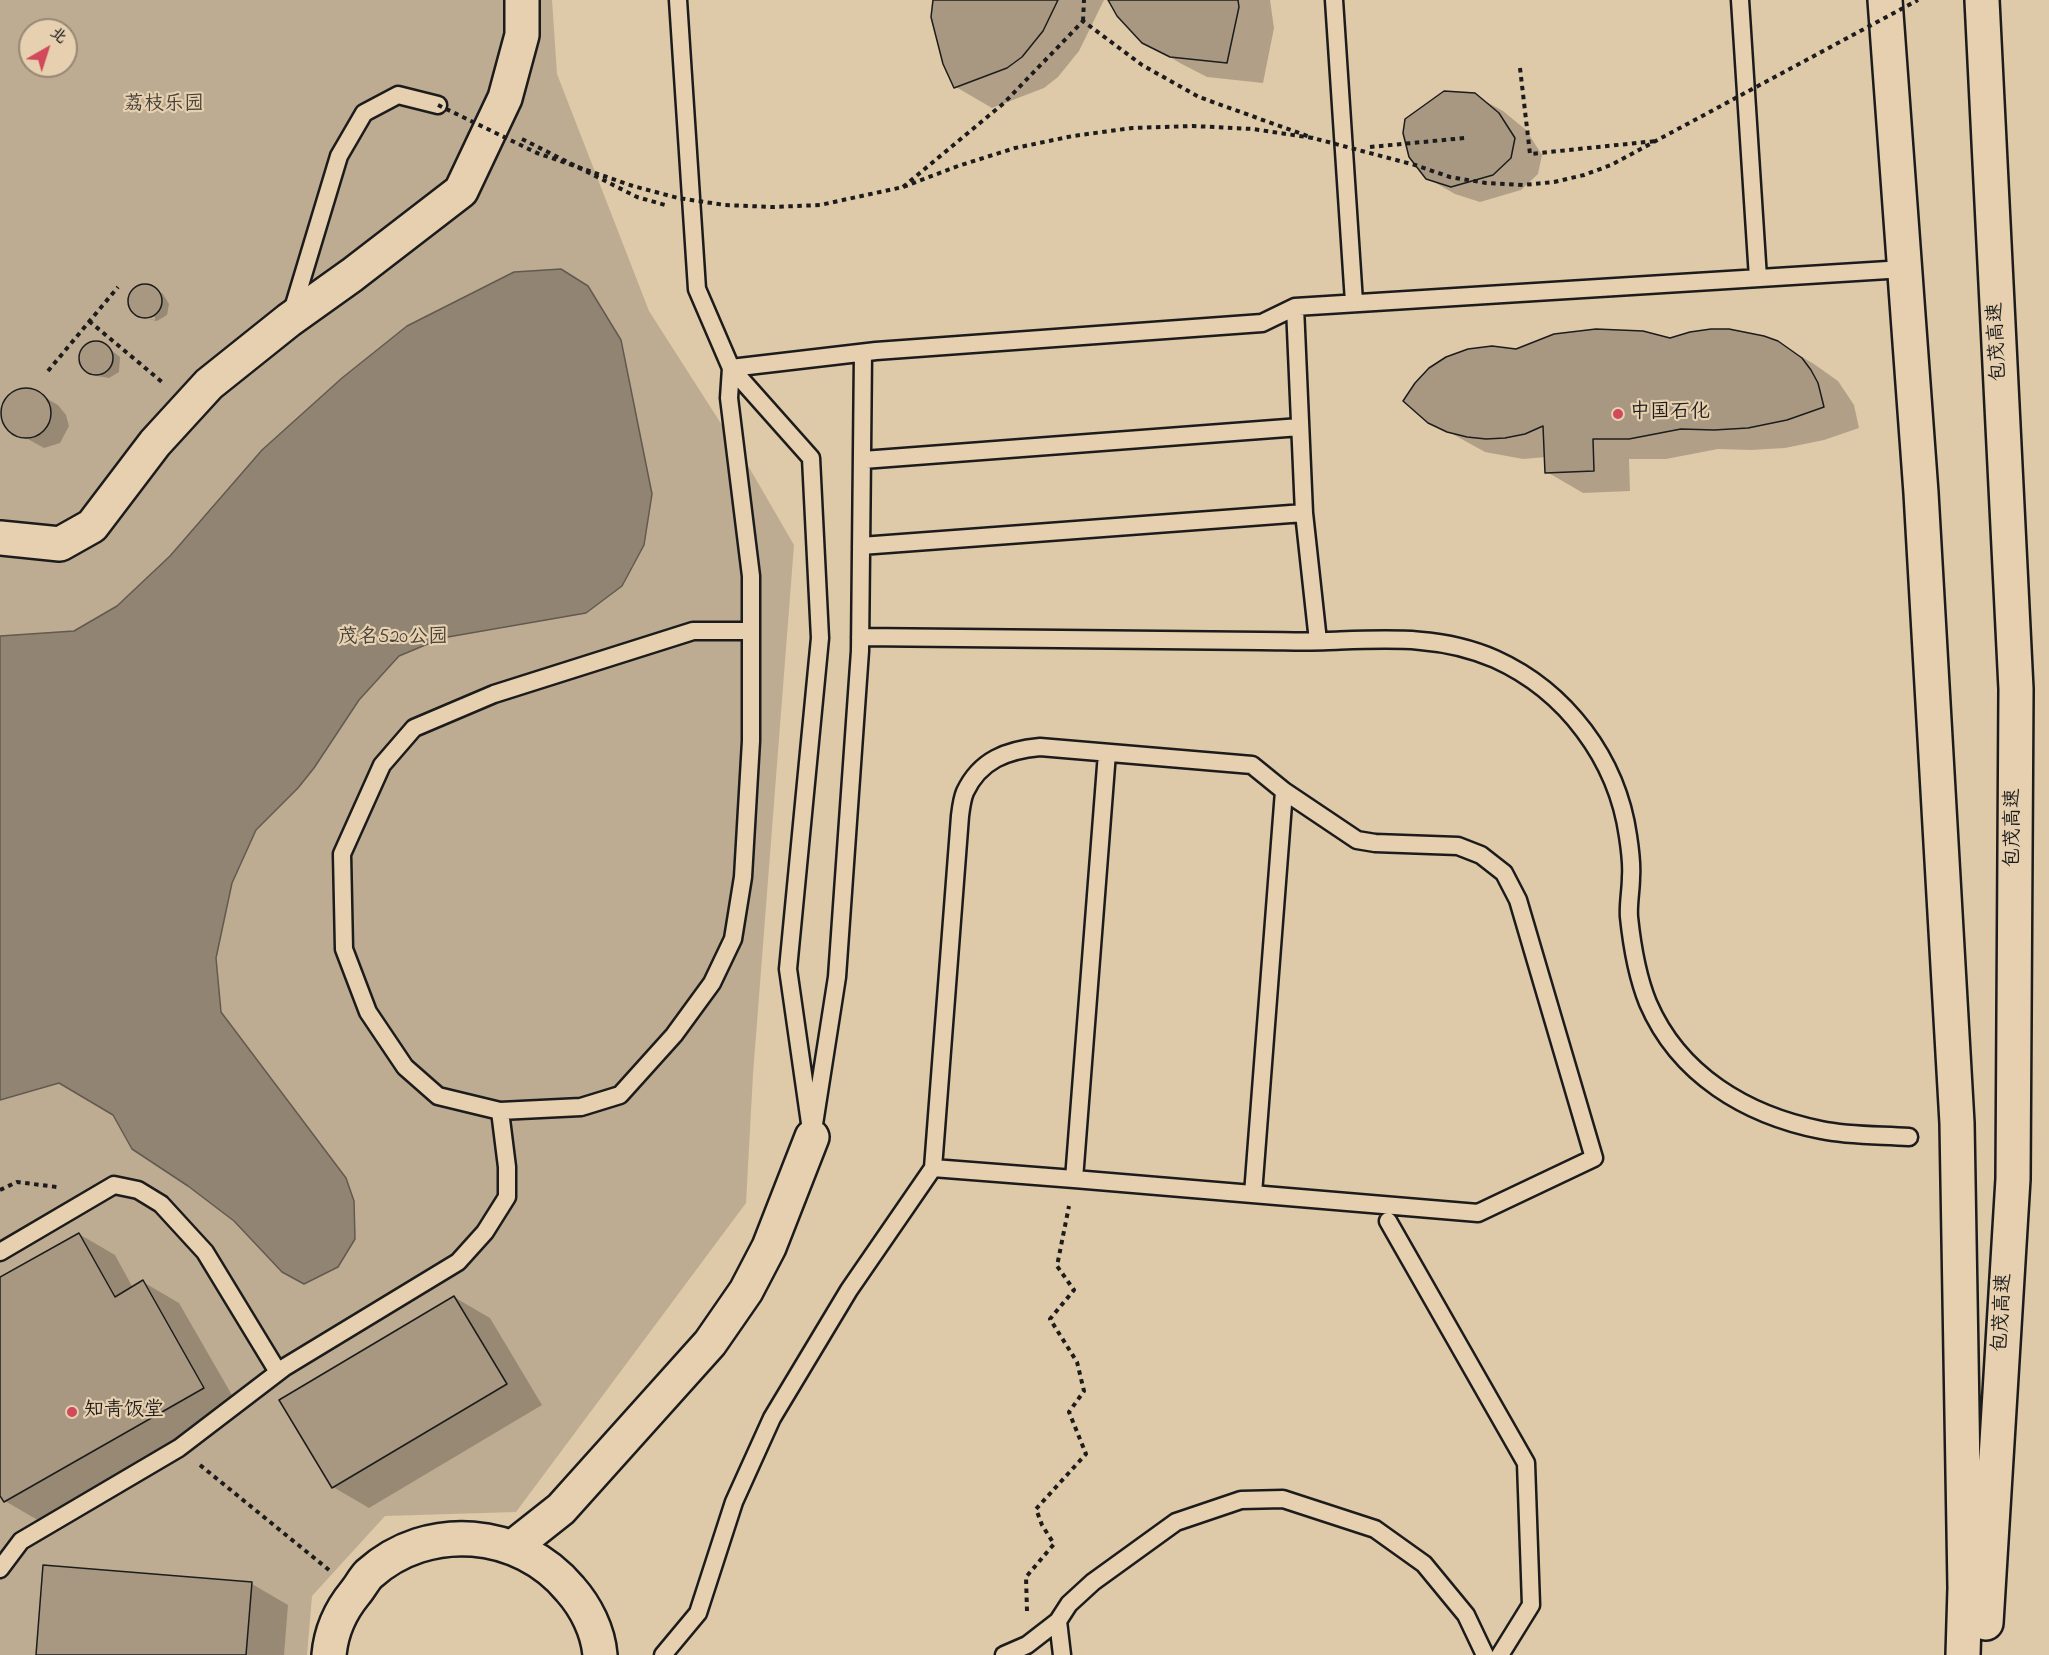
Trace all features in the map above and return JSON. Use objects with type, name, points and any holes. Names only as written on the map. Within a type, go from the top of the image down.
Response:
[{"type":"main road","points":[[0,538],[60,544],[92,526],[155,444],[209,384],[289,320],[352,275],[461,191],[505,98],[522,35],[522,0]]},
{"type":"main road","points":[[1885,0],[1921,493],[1957,1123],[1965,1588],[1963,1655]]},
{"type":"main road","name":"包茂高速","points":[[1982,0],[2016,689],[2013,1179],[1984,1655]]},
{"type":"main road","points":[[513,1547],[561,1509],[710,1343],[746,1291],[769,1247],[812,1137]]},
{"type":"main road","points":[[329,1655],[330,1641],[345,1605],[369,1575],[400,1553],[436,1540],[475,1538],[513,1547],[537,1559],[560,1576],[578,1598],[592,1622],[600,1655]]},
{"type":"lane","points":[[678,0],[697,289],[731,368],[811,458],[820,638],[788,969],[812,1137]]},
{"type":"lane","points":[[1334,0],[1354,302]]},
{"type":"lane","points":[[1740,0],[1758,278]]},
{"type":"lane","points":[[289,320],[339,156],[364,113],[399,95],[438,105]]},
{"type":"lane","points":[[731,368],[863,353],[1262,323],[1295,307],[1354,302],[1904,269]]},
{"type":"lane","points":[[1295,307],[1304,513],[1318,641]]},
{"type":"lane","points":[[812,1137],[837,977],[860,637],[863,353]]},
{"type":"lane","points":[[731,368],[729,398],[751,576],[751,630],[751,741],[742,877],[733,939],[712,983],[674,1035],[620,1095],[581,1107],[501,1111],[438,1096],[405,1066],[368,1012],[344,949],[342,854],[382,765],[414,728],[494,694],[693,631],[751,630]]},
{"type":"lane","points":[[862,460],[1300,427]]},
{"type":"lane","points":[[861,546],[1304,513]]},
{"type":"lane","points":[[860,637],[1318,641],[1399,639],[1432,641],[1466,648],[1497,660],[1526,676],[1553,696],[1576,720],[1595,746],[1610,774],[1621,804],[1628,835],[1631,873],[1628,912],[1636,964],[1648,1004],[1671,1043],[1694,1071],[1716,1088],[1747,1106],[1792,1122],[1824,1131],[1909,1137]]},
{"type":"lane","points":[[663,1655],[699,1613],[734,1503],[772,1418],[849,1290],[933,1168],[960,816],[965,793],[977,773],[995,758],[1017,749],[1040,747],[1252,765],[1284,791],[1357,840],[1375,843],[1458,846],[1481,855],[1504,873],[1518,900],[1594,1158],[1478,1213],[933,1168]]},
{"type":"lane","points":[[1074,1179],[1107,753]]},
{"type":"lane","points":[[1253,1194],[1284,791]]},
{"type":"lane","points":[[0,1569],[21,1541],[178,1448],[278,1372],[458,1262],[485,1232],[507,1197],[507,1167],[501,1111]]},
{"type":"lane","points":[[0,1252],[114,1185],[138,1190],[161,1204],[205,1252],[278,1372]]},
{"type":"lane","points":[[1388,1221],[1526,1463],[1531,1605],[1500,1655]]},
{"type":"lane","points":[[1004,1655],[1027,1645],[1058,1621],[1069,1604],[1093,1582],[1176,1522],[1241,1500],[1283,1499],[1375,1530],[1424,1564],[1466,1615],[1485,1655]]},
{"type":"lane","points":[[1058,1621],[1062,1655]]},
{"type":"path","points":[[903,187],[1004,103],[1083,21],[1084,0]]},
{"type":"path","points":[[1083,21],[1142,65],[1198,97],[1313,138],[1415,165],[1450,177],[1486,183],[1523,185],[1554,182],[1584,175],[1611,165],[1918,0]]},
{"type":"path","points":[[1520,68],[1530,154],[1656,141]]},
{"type":"path","points":[[438,105],[537,153],[633,186],[678,198],[725,205],[772,207],[820,205],[903,187],[1015,148],[1073,135],[1132,128],[1193,126],[1253,129],[1313,138]]},
{"type":"path","points":[[494,121],[518,138],[637,197],[692,212]]},
{"type":"path","points":[[1351,149],[1465,138]]},
{"type":"path","points":[[48,371],[118,287]]},
{"type":"path","points":[[89,321],[133,358]]},
{"type":"path","points":[[1026,1577],[1054,1544],[1036,1509],[1086,1454],[1069,1412],[1084,1391],[1077,1362],[1050,1319],[1074,1290],[1057,1266],[1074,1179]]},
{"type":"path","points":[[0,1190],[17,1182],[101,1192]]},
{"type":"path","points":[[178,1448],[356,1592]]},
{"type":"green space","name":"茂名520公园","points":[[0,0],[552,0],[557,74],[649,311],[750,469],[794,545],[753,1074],[746,1203],[516,1512],[385,1516],[312,1596],[307,1655],[0,1655]]},
{"type":"shaded area","points":[[561,269],[588,286],[621,340],[652,494],[644,545],[622,586],[586,613],[442,638],[399,656],[359,700],[298,788],[256,830],[232,883],[216,958],[221,1012],[346,1178],[354,1201],[355,1239],[338,1267],[304,1284],[282,1272],[234,1221],[188,1186],[132,1149],[113,1115],[59,1083],[0,1100],[0,636],[74,631],[117,606],[170,556],[262,450],[342,378],[407,326],[514,272]]},
{"type":"building","points":[[933,0],[1058,0],[1043,31],[1022,57],[1007,68],[954,88],[943,64],[931,17]]},
{"type":"building","points":[[1108,0],[1238,0],[1239,7],[1227,63],[1170,57],[1142,43],[1117,16]]},
{"type":"building","points":[[1444,91],[1475,93],[1499,113],[1515,138],[1511,158],[1493,175],[1451,187],[1426,179],[1409,157],[1403,133],[1405,119]]},
{"type":"building","points":[[145,284],[157,289],[162,301],[157,313],[145,318],[133,313],[128,301],[133,289]]},
{"type":"building","points":[[1596,329],[1643,331],[1670,338],[1711,329],[1729,329],[1764,336],[1778,341],[1802,358],[1818,383],[1824,407],[1787,420],[1748,428],[1681,429],[1629,439],[1593,439],[1594,471],[1545,473],[1543,426],[1525,434],[1505,438],[1467,437],[1447,432],[1428,423],[1403,401],[1429,368],[1446,357],[1468,349],[1492,346],[1516,349],[1554,334]]},
{"type":"building","points":[[96,341],[108,346],[113,358],[108,370],[96,375],[84,370],[79,358],[84,346]]},
{"type":"building","points":[[26,388],[44,395],[51,413],[44,431],[26,438],[8,431],[1,413],[8,395]]},
{"type":"building","points":[[79,1233],[115,1297],[143,1280],[204,1388],[4,1502],[0,1496],[0,1277]]},
{"type":"building","points":[[454,1296],[507,1384],[332,1488],[279,1400]]},
{"type":"building","points":[[43,1565],[252,1582],[246,1655],[36,1655]]},
{"type":"place","name":"中国石化","points":[[1618,414]]},
{"type":"place","name":"知青饭堂","points":[[72,1412]]},
{"type":"park label","name":"荔枝乐园","points":[[164,106]]}]
